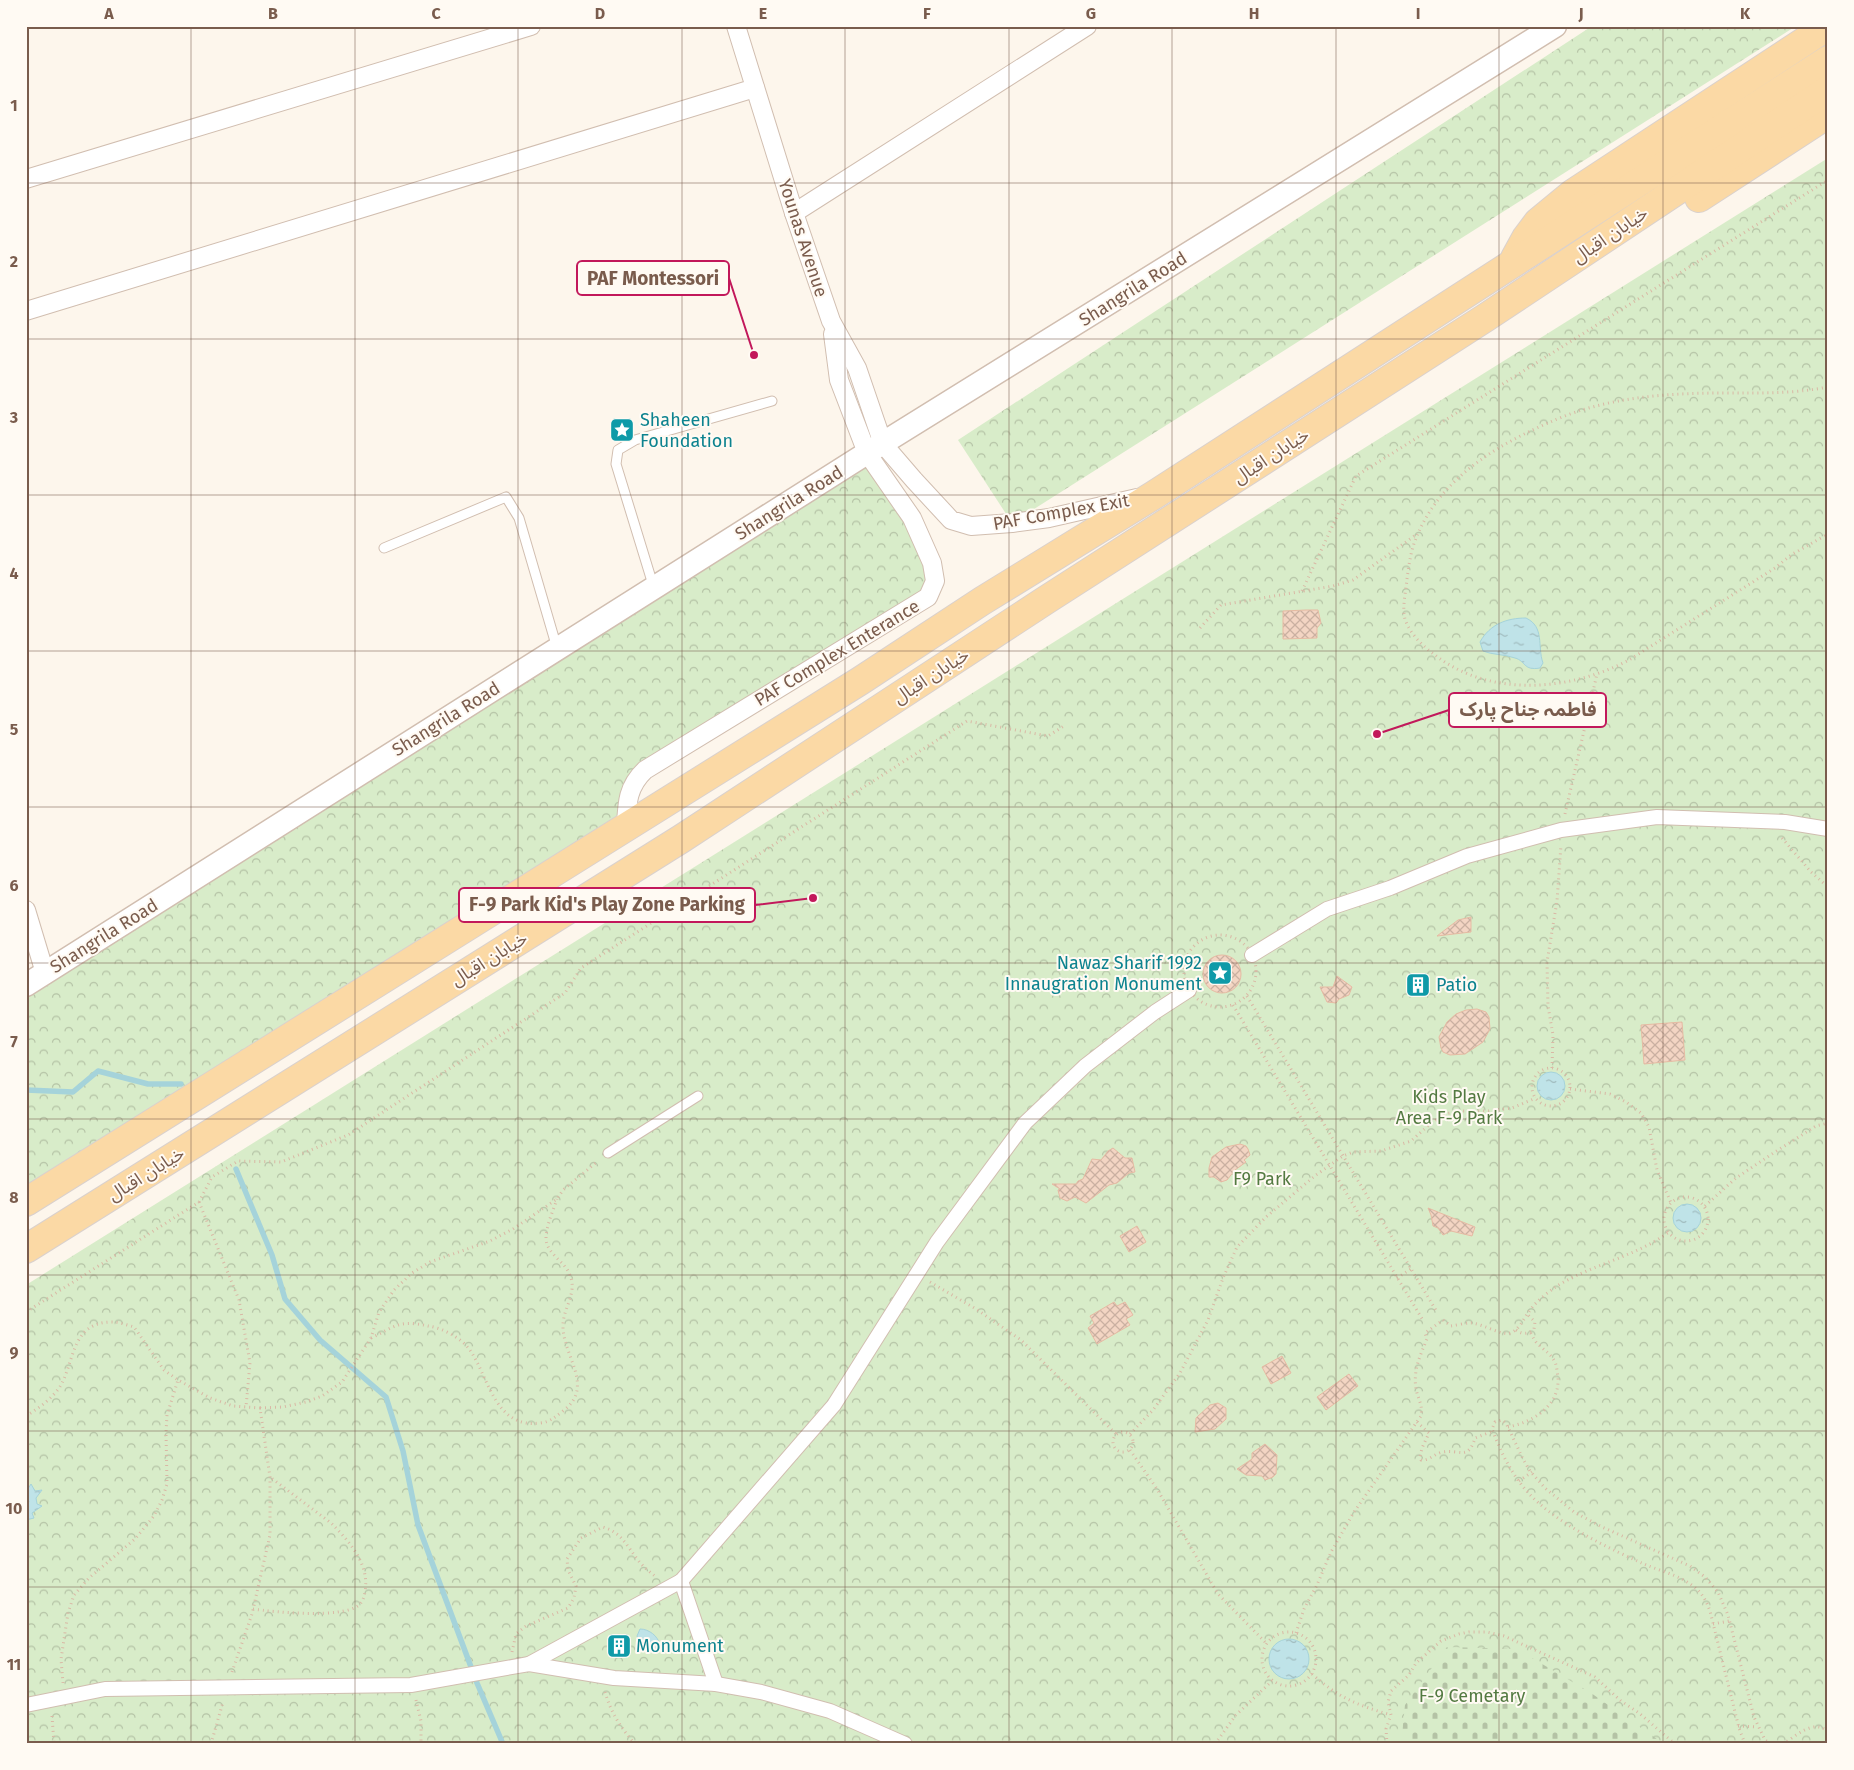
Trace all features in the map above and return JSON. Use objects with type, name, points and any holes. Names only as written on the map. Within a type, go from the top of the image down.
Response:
[{"type":"main road","points":[[1512,264],[1526,238],[1538,222],[1572,194],[1828,26]]},
{"type":"main road","name":"خیابان اقبال","points":[[26,1202],[860,680],[982,601],[1154,495],[1828,60]]},
{"type":"main road","name":"خیابان اقبال","points":[[26,1249],[681,838],[1530,288],[1828,90]]},
{"type":"main road","points":[[1530,288],[1559,283],[1586,268],[1661,223],[1828,114]]},
{"type":"street","points":[[26,180],[531,26]]},
{"type":"street","name":"Younas Avenue","points":[[736,26],[794,213],[831,321]]},
{"type":"street","points":[[794,213],[1087,26]]},
{"type":"street","name":"Shangrila Road","points":[[26,985],[875,449],[1555,26]]},
{"type":"street","points":[[26,311],[756,88]]},
{"type":"street","name":"PAF Complex Enterance","points":[[626,827],[627,804],[634,780],[645,770],[928,597],[935,581],[932,563],[912,518],[840,380],[831,321]]},
{"type":"street","name":"PAF Complex Exit","points":[[875,449],[951,520],[971,526],[1049,518],[1154,495]]},
{"type":"street","points":[[1252,956],[1327,909],[1390,888],[1467,856],[1562,830],[1657,817],[1785,822],[1828,829]]},
{"type":"street","points":[[26,910],[45,973]]},
{"type":"street","points":[[528,1664],[675,1584],[834,1405],[937,1242],[1025,1123],[1085,1066],[1155,1012],[1189,990]]},
{"type":"street","points":[[675,1584],[716,1684]]},
{"type":"street","points":[[26,1705],[105,1689],[411,1684],[528,1664],[614,1678],[716,1684],[761,1692],[830,1711],[905,1744]]},
{"type":"lane","points":[[654,588],[616,464],[618,450],[635,440],[772,401]]},
{"type":"lane","points":[[384,548],[506,497],[519,518],[558,649]]},
{"type":"lane","points":[[608,1153],[698,1096]]},
{"type":"path","points":[[1302,591],[1356,476],[1828,180]]},
{"type":"path","points":[[1828,387],[1787,393],[1682,393],[1644,396],[1602,405],[1556,419],[1527,432],[1476,462],[1457,478],[1425,519],[1417,534],[1409,568],[1405,603],[1406,621],[1411,632],[1432,653],[1456,670],[1495,683],[1510,685],[1548,684],[1597,674],[1629,660],[1775,568],[1791,555],[1828,534]]},
{"type":"path","points":[[1200,628],[1221,605],[1333,586],[1353,580],[1417,534]]},
{"type":"path","points":[[1552,1068],[1553,1035],[1548,1006],[1547,962],[1557,901],[1562,830],[1597,674]]},
{"type":"path","points":[[26,1312],[199,1202],[212,1177],[238,1161],[280,1162],[348,1135],[565,993],[581,968],[967,721],[1048,736],[1064,726]]},
{"type":"path","points":[[1769,822],[1790,849],[1828,888]]},
{"type":"path","points":[[1228,936],[1238,940],[1252,956],[1256,966],[1253,987],[1246,996],[1232,1005],[1220,1008],[1208,1005],[1197,1000],[1189,990],[1183,970],[1190,950],[1198,942],[1208,937],[1228,936]]},
{"type":"path","points":[[1246,996],[1437,1312]]},
{"type":"path","points":[[1232,1005],[1424,1322]]},
{"type":"path","points":[[1552,1068],[1562,1072],[1567,1077],[1570,1089],[1564,1101],[1559,1104],[1546,1105],[1536,1098],[1532,1087],[1536,1075],[1540,1071],[1552,1068]]},
{"type":"path","points":[[1570,1089],[1610,1094],[1626,1102],[1641,1113],[1649,1127],[1657,1170],[1671,1203]]},
{"type":"path","points":[[1130,1434],[1153,1410],[1180,1373],[1208,1320],[1223,1278],[1237,1247],[1266,1217],[1330,1165],[1353,1152],[1381,1151],[1411,1142],[1430,1124],[1445,1114],[1460,1111],[1489,1111],[1512,1108],[1536,1098]]},
{"type":"path","points":[[1705,1206],[1736,1178],[1816,1126],[1828,1123]]},
{"type":"path","points":[[371,1338],[398,1325],[416,1323],[438,1328],[457,1338],[470,1350],[497,1404],[518,1422],[531,1424],[548,1422],[569,1407],[576,1398],[578,1380],[565,1343],[563,1328],[564,1314],[573,1292],[572,1281],[569,1271],[552,1254],[546,1240],[557,1199],[563,1190],[608,1153]]},
{"type":"path","points":[[1688,1196],[1695,1198],[1705,1206],[1708,1222],[1702,1235],[1688,1241],[1674,1238],[1669,1232],[1664,1219],[1665,1212],[1671,1203],[1681,1197],[1688,1196]]},
{"type":"path","points":[[26,1416],[42,1406],[60,1386],[77,1340],[92,1325],[112,1322],[134,1327],[164,1370],[210,1398],[233,1406],[260,1408],[283,1407],[322,1396],[342,1382],[371,1338],[379,1312],[394,1290],[412,1273],[430,1262],[490,1241],[557,1199]]},
{"type":"path","points":[[199,1202],[239,1300],[250,1363],[246,1407]]},
{"type":"path","points":[[1296,1633],[1304,1609],[1331,1552],[1354,1512],[1421,1416],[1422,1407],[1416,1387],[1416,1373],[1418,1361],[1427,1339],[1425,1333],[1444,1320],[1451,1326],[1471,1323],[1486,1326],[1507,1334],[1516,1330],[1527,1314],[1548,1293],[1569,1279],[1602,1263],[1642,1249],[1669,1232]]},
{"type":"path","points":[[1397,1278],[1411,1269]]},
{"type":"path","points":[[917,1273],[939,1289],[998,1323],[1021,1340],[1116,1434]]},
{"type":"path","points":[[1516,1330],[1523,1334],[1530,1332],[1536,1326],[1535,1322],[1527,1314]]},
{"type":"path","points":[[1508,1427],[1520,1424],[1546,1410],[1556,1394],[1558,1382],[1556,1364],[1550,1354],[1536,1342],[1530,1332]]},
{"type":"path","points":[[65,1696],[61,1659],[68,1613],[74,1595],[89,1578],[135,1539],[154,1516],[167,1484],[167,1415],[178,1380]]},
{"type":"path","points":[[211,1744],[227,1687],[253,1609],[270,1535],[270,1477],[260,1408]]},
{"type":"path","points":[[1745,1744],[1738,1726],[1713,1624],[1704,1596],[1690,1584],[1574,1529],[1541,1505],[1509,1468],[1493,1431],[1492,1424],[1497,1421],[1504,1421],[1523,1459],[1532,1472],[1546,1488],[1574,1512],[1682,1562],[1705,1577],[1721,1596],[1750,1704],[1765,1740],[1771,1744]]},
{"type":"path","points":[[1417,1422],[1429,1433],[1420,1454],[1421,1460],[1441,1452],[1464,1453],[1470,1449],[1475,1438],[1493,1431]]},
{"type":"path","points":[[1116,1434],[1121,1432],[1130,1434]]},
{"type":"path","points":[[1116,1434],[1113,1444],[1116,1450],[1123,1452],[1130,1450],[1134,1442],[1130,1434]]},
{"type":"path","points":[[1130,1450],[1158,1489],[1218,1594],[1266,1643]]},
{"type":"path","points":[[1519,1481],[1532,1472]]},
{"type":"path","points":[[253,1609],[286,1613],[340,1611],[358,1606],[364,1599],[366,1587],[364,1565],[340,1532],[331,1523],[270,1477]]},
{"type":"path","points":[[507,1667],[516,1634],[526,1626],[568,1608],[574,1598],[576,1586],[568,1570],[567,1558],[581,1538],[603,1527],[614,1530],[648,1570],[675,1584]]},
{"type":"path","points":[[1713,1624],[1729,1621]]},
{"type":"path","points":[[1387,1744],[1386,1729],[1391,1715],[1388,1702],[1391,1691],[1409,1675],[1416,1663],[1441,1641],[1459,1634],[1487,1632],[1504,1636],[1595,1677],[1621,1701],[1639,1713],[1675,1744]]},
{"type":"path","points":[[1280,1633],[1296,1633],[1305,1637],[1311,1643],[1316,1651],[1317,1660],[1312,1674],[1304,1683],[1288,1687],[1272,1681],[1266,1675],[1261,1659],[1266,1643],[1280,1633]]},
{"type":"path","points":[[1312,1674],[1350,1702],[1391,1715]]},
{"type":"path","points":[[599,1675],[610,1710],[621,1728],[635,1744]]},
{"type":"path","points":[[1216,1744],[1236,1715],[1272,1681]]},
{"type":"path","points":[[411,1684],[421,1721],[421,1744]]},
{"type":"path","points":[[50,1700],[54,1744]]},
{"type":"path","points":[[1738,1726],[1758,1726]]},
{"type":"path","points":[[1783,1744],[1810,1728],[1821,1727],[1828,1732]]},
{"type":"green space","points":[[1592,26],[1796,26],[1012,523],[958,440]]},
{"type":"green space","name":"F9 Park","points":[[1828,158],[1828,1744],[26,1744],[26,1285]]},
{"type":"green space","points":[[867,453],[932,563],[928,597],[645,770],[626,827],[26,1202],[26,985]]},
{"type":"green space","name":"F-9 Cemetary","points":[[1447,1647],[1517,1649],[1591,1693],[1664,1744],[1401,1744],[1405,1705]]},
{"type":"water","points":[[1526,618],[1536,626],[1538,632],[1543,663],[1540,668],[1530,668],[1519,659],[1483,651],[1480,642],[1494,626],[1512,619]]},
{"type":"water","points":[[1551,1072],[1561,1076],[1565,1086],[1561,1096],[1551,1100],[1541,1096],[1537,1086],[1541,1076]]},
{"type":"water","points":[[1687,1204],[1697,1208],[1701,1218],[1697,1228],[1687,1232],[1677,1228],[1673,1218],[1677,1208]]},
{"type":"water","points":[[31,1484],[35,1491],[42,1490],[36,1498],[37,1504],[42,1506],[32,1513],[34,1518],[26,1520],[26,1492]]},
{"type":"water","points":[[640,1629],[647,1630],[655,1636],[660,1645],[659,1650],[651,1652],[642,1650],[637,1636]]},
{"type":"water","points":[[616,1635],[624,1635],[630,1641],[630,1649],[624,1655],[616,1655],[610,1649],[610,1641]]},
{"type":"water","points":[[1293,1639],[1300,1642],[1306,1648],[1309,1659],[1308,1667],[1300,1676],[1293,1679],[1285,1679],[1278,1676],[1270,1667],[1269,1655],[1272,1648],[1281,1640]]},
{"type":"building","points":[[1318,610],[1321,623],[1317,628],[1317,638],[1283,639],[1283,611]]},
{"type":"building","points":[[1471,917],[1471,932],[1437,936],[1458,920]]},
{"type":"building","points":[[1222,955],[1236,960],[1241,974],[1236,988],[1222,993],[1208,988],[1203,974],[1208,960]]},
{"type":"building","points":[[1337,976],[1352,987],[1349,995],[1339,999],[1336,1003],[1327,1002],[1320,987],[1333,987]]},
{"type":"building","points":[[1477,1009],[1486,1012],[1489,1017],[1490,1029],[1483,1042],[1465,1054],[1450,1055],[1443,1052],[1439,1037],[1447,1022],[1456,1014],[1466,1010]]},
{"type":"building","points":[[1682,1022],[1685,1060],[1644,1064],[1641,1025]]},
{"type":"building","points":[[1240,1144],[1246,1146],[1250,1155],[1244,1160],[1246,1162],[1235,1170],[1227,1180],[1221,1182],[1214,1177],[1209,1177],[1212,1157],[1226,1147]]},
{"type":"building","points":[[1113,1148],[1125,1158],[1132,1158],[1135,1172],[1129,1173],[1117,1183],[1109,1185],[1086,1203],[1075,1197],[1067,1201],[1060,1198],[1058,1190],[1060,1189],[1052,1184],[1076,1184],[1083,1179],[1092,1159],[1101,1160]]},
{"type":"building","points":[[1428,1208],[1475,1227],[1472,1236],[1451,1231],[1443,1235],[1438,1228],[1433,1226]]},
{"type":"building","points":[[1137,1226],[1146,1242],[1129,1252],[1120,1236]]},
{"type":"building","points":[[1114,1302],[1117,1306],[1125,1302],[1133,1315],[1126,1319],[1130,1325],[1097,1344],[1088,1328],[1094,1323],[1090,1316]]},
{"type":"building","points":[[1282,1356],[1291,1373],[1271,1384],[1262,1367]]},
{"type":"building","points":[[1349,1374],[1358,1386],[1326,1410],[1317,1397]]},
{"type":"building","points":[[1218,1403],[1226,1408],[1226,1419],[1215,1429],[1195,1432],[1196,1418],[1210,1405]]},
{"type":"building","points":[[1265,1444],[1277,1455],[1276,1474],[1273,1477],[1265,1480],[1262,1476],[1246,1475],[1237,1469],[1252,1459],[1252,1453]]},
{"type":"waterway","points":[[26,1090],[73,1092],[98,1071],[148,1084],[181,1084]]},
{"type":"waterway","points":[[236,1169],[272,1255],[285,1299],[320,1340],[386,1397],[403,1451],[418,1525],[477,1683],[503,1744]]},
{"type":"place","name":"PAF Montessori","points":[[754,355]]},
{"type":"place","name":"Shaheen Foundation","points":[[622,430]]},
{"type":"place","name":"فاطمہ جناح پارک","points":[[1377,734]]},
{"type":"place","name":"F-9 Park Kid's Play Zone Parking","points":[[813,898]]},
{"type":"place","name":"Nawaz Sharif 1992 Innaugration Monument","points":[[1220,973]]},
{"type":"place","name":"Patio","points":[[1418,985]]},
{"type":"place","name":"Monument","points":[[619,1646]]},
{"type":"park label","name":"Kids Play Area F-9 Park","points":[[1449,1107]]}]
